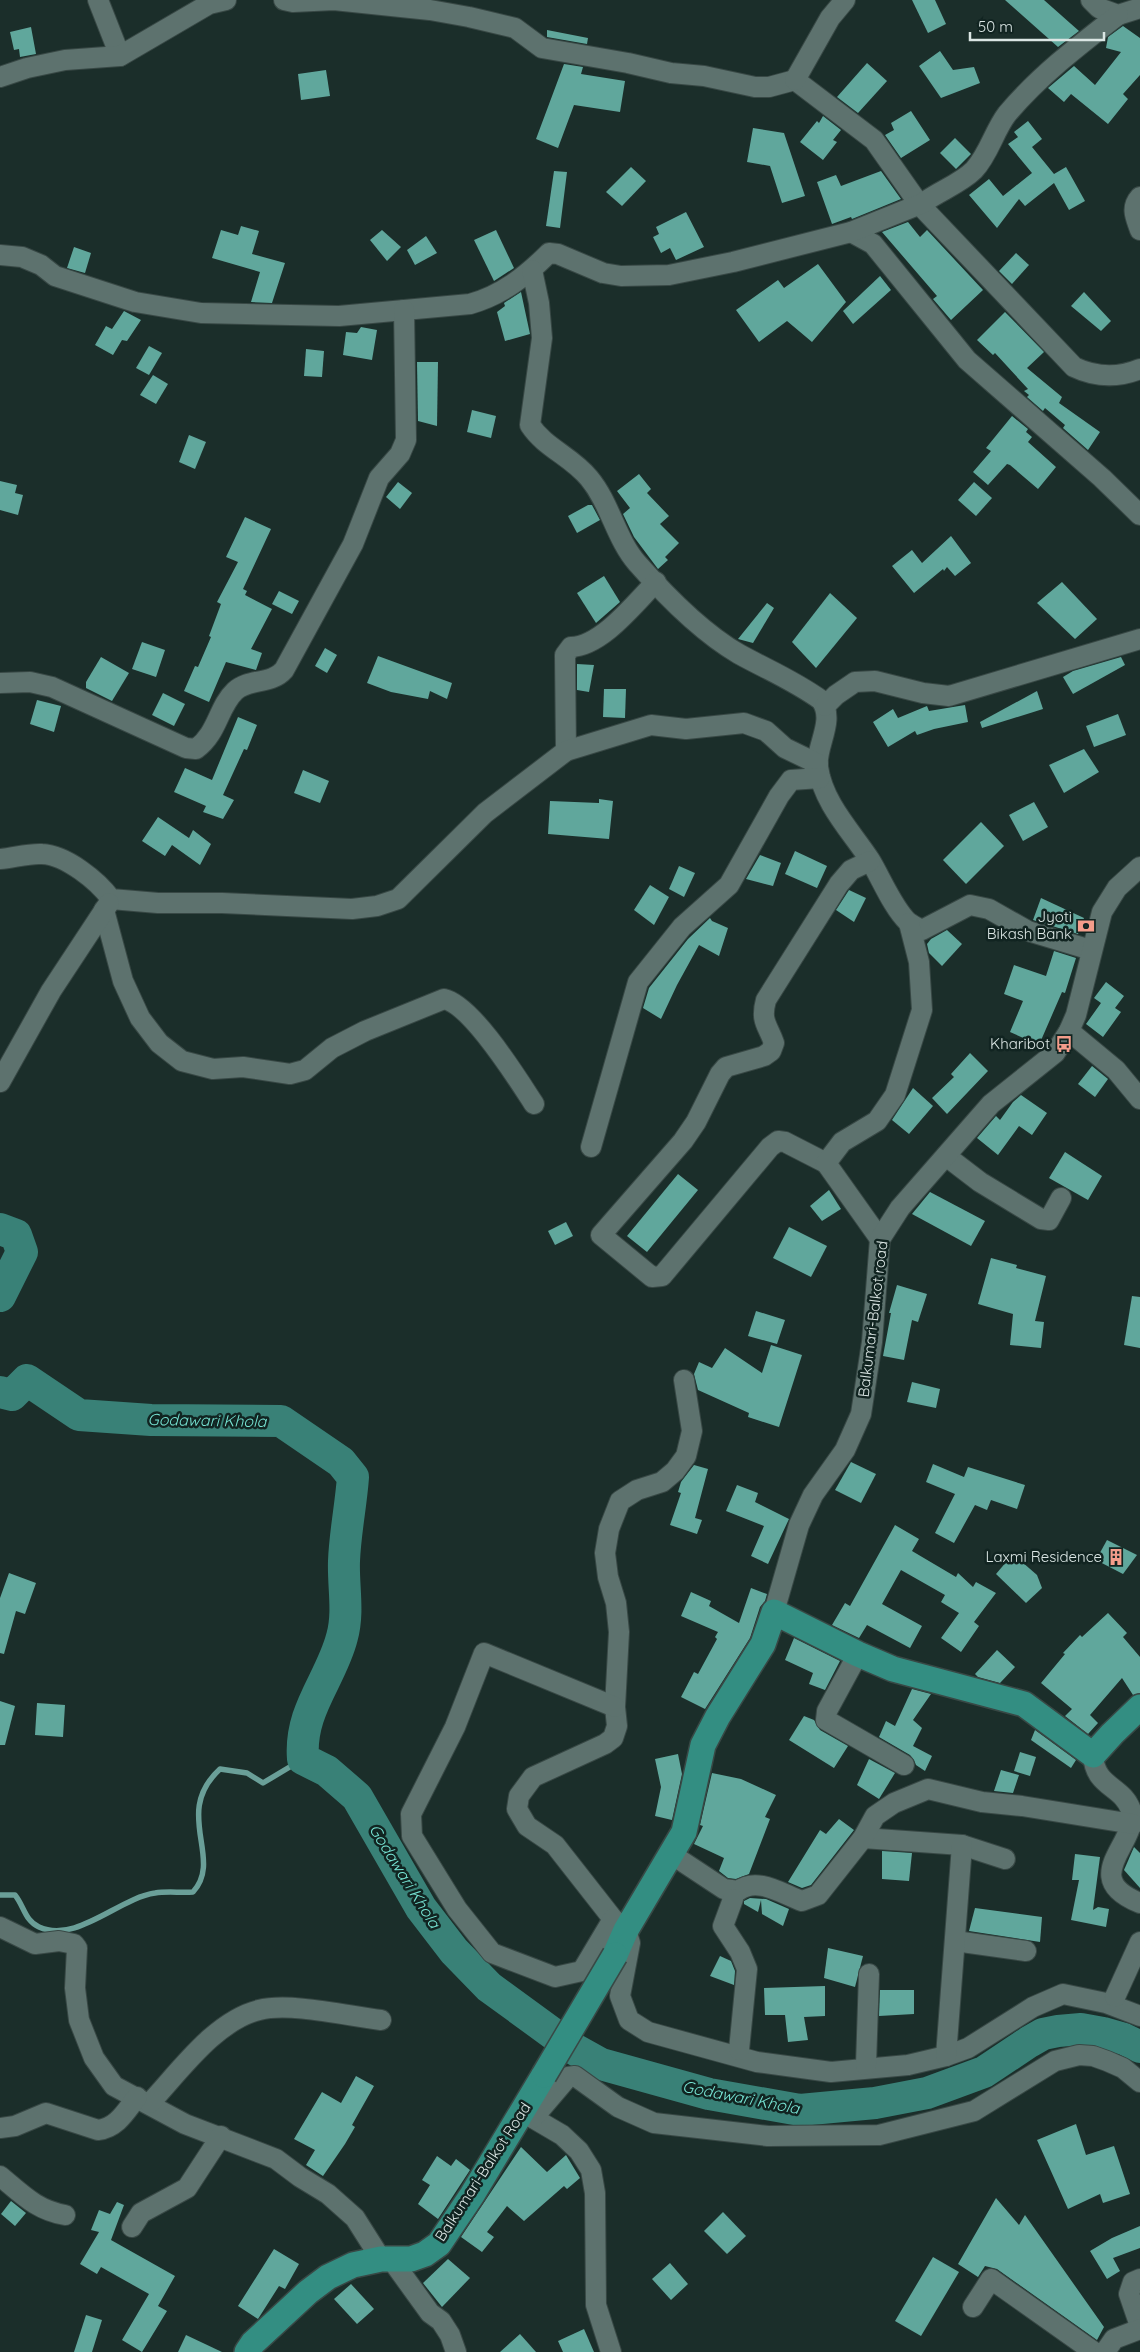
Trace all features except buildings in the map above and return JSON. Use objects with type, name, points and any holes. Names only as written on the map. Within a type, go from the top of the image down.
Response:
[{"type":"main road","points":[[774,1612],[858,1654],[893,1669],[1024,1704],[1093,1756],[1112,1734],[1140,1708]]},
{"type":"main road","name":"Balkumari-Balkot road","points":[[615,1955],[620,1924],[671,1854],[684,1832],[704,1745],[718,1716],[763,1644],[774,1612]]},
{"type":"main road","name":"Balkumari-Balkot Road","points":[[247,2352],[253,2342],[308,2292],[328,2277],[353,2265],[386,2259],[411,2259],[425,2254],[439,2244],[529,2113],[544,2075],[615,1955]]},
{"type":"street","points":[[98,0],[120,56]]},
{"type":"street","points":[[284,0],[334,0],[430,10],[469,17],[515,28],[542,48],[628,63],[671,73],[704,76],[755,87],[769,87],[795,80],[830,18],[844,0]]},
{"type":"street","points":[[1091,0],[1099,8],[1118,15]]},
{"type":"street","points":[[0,77],[27,68],[65,60],[120,56],[214,1]]},
{"type":"street","points":[[0,255],[22,257],[41,265],[55,276],[135,302],[201,313],[339,316],[470,304],[488,299],[532,270],[549,253],[558,254],[603,273],[621,276],[668,275],[732,262],[851,232],[920,204],[933,195],[944,192],[974,170],[990,146],[1006,116],[1040,79],[1118,15],[1140,8]]},
{"type":"street","points":[[795,80],[874,140],[920,204],[1074,367],[1088,374],[1124,376],[1140,369]]},
{"type":"street","points":[[1140,197],[1136,201],[1133,211],[1140,230]]},
{"type":"street","points":[[851,232],[873,244],[967,360],[1102,478],[1140,515]]},
{"type":"street","points":[[532,270],[539,303],[542,338],[530,426],[538,438],[574,463],[589,477],[598,490],[636,562],[682,609],[738,653],[801,686],[821,700],[826,706]]},
{"type":"street","points":[[0,683],[30,682],[52,687],[186,748],[196,749],[212,734],[233,693],[241,686],[279,676],[353,544],[364,522],[379,478],[400,454],[406,440],[404,310]]},
{"type":"street","points":[[566,751],[565,655],[571,647],[582,647],[592,642],[656,582]]},
{"type":"street","points":[[826,1163],[842,1142],[877,1121],[895,1094],[922,1010],[919,962],[909,923],[870,860],[835,811],[819,771],[825,733],[826,706],[836,695],[854,682],[875,681],[949,696],[1140,640]]},
{"type":"street","points":[[108,905],[222,903],[352,909],[384,904],[398,899],[485,813],[566,751],[651,725],[686,729],[744,723],[766,731],[785,748],[819,771]]},
{"type":"street","points":[[591,1147],[638,982],[682,927],[729,885],[779,796],[791,780],[819,771]]},
{"type":"street","points":[[0,859],[43,854],[73,865],[101,885],[108,905],[123,981],[140,1018],[159,1043],[182,1061],[213,1070],[243,1068],[290,1074],[305,1070],[332,1048],[365,1031],[444,999],[453,1001],[474,1021],[509,1065],[534,1104]]},
{"type":"street","points":[[870,860],[851,870],[839,884],[766,1000],[763,1013],[766,1027],[774,1043],[770,1051],[764,1056],[726,1067],[720,1074],[696,1122],[683,1141],[601,1235],[652,1277],[662,1276],[770,1147],[778,1141],[785,1142],[826,1163],[880,1239]]},
{"type":"street","name":"Balkumari-Balkot road","points":[[774,1612],[798,1524],[814,1495],[845,1450],[861,1414],[872,1342],[880,1239],[900,1208],[991,1104],[1055,1053],[1069,1031],[1083,992],[1091,950],[1102,912],[1117,888],[1140,867]]},
{"type":"street","points":[[0,1082],[51,991],[108,905]]},
{"type":"street","points":[[909,923],[922,930],[970,905],[989,909],[1028,931],[1091,950]]},
{"type":"street","points":[[1069,1031],[1116,1070],[1140,1099]]},
{"type":"street","points":[[946,1156],[980,1182],[1041,1220],[1049,1220],[1061,1198]]},
{"type":"street","points":[[684,1380],[692,1431],[686,1456],[675,1471],[662,1482],[637,1490],[620,1501],[609,1529],[605,1553],[608,1577],[616,1603],[619,1632],[615,1707],[617,1726],[614,1738],[605,1744],[533,1777],[518,1796],[517,1809],[527,1826],[555,1845],[620,1924],[630,1943],[620,1996],[629,2020],[648,2032],[757,2062],[831,2072],[908,2065],[946,2056],[968,2048],[1033,2007],[1063,1994],[1106,2003],[1140,2016]]},
{"type":"street","points":[[615,1707],[484,1654],[452,1734],[411,1814],[412,1836],[457,1909],[492,1953],[555,1977],[582,1971],[620,1924]]},
{"type":"street","points":[[858,1654],[827,1711],[826,1720],[904,1765]]},
{"type":"street","points":[[1093,1756],[1094,1768],[1102,1780],[1127,1801],[1132,1812],[1133,1824],[1118,1854],[1112,1874],[1114,1882],[1124,1896],[1140,1903]]},
{"type":"street","points":[[671,1854],[724,1889],[738,1891],[745,1886],[757,1883],[802,1902],[818,1895],[863,1838],[875,1816],[894,1803],[928,1790],[982,1802],[1022,1806],[1133,1824]]},
{"type":"street","points":[[863,1838],[962,1845],[1005,1859]]},
{"type":"street","points":[[946,2056],[962,1845]]},
{"type":"street","points":[[733,1899],[723,1926],[740,1952],[747,1969],[739,2050]]},
{"type":"street","points":[[0,1927],[35,1944],[59,1941],[74,1944],[77,1948],[75,1988],[79,2020],[94,2058],[114,2086],[186,2124],[276,2158],[300,2177],[328,2194],[355,2218],[430,2313],[441,2321],[450,2335],[456,2352]]},
{"type":"street","points":[[955,1941],[1026,1951]]},
{"type":"street","points":[[1115,1997],[1140,1942]]},
{"type":"street","points":[[582,1971],[620,1996]]},
{"type":"street","points":[[866,2065],[869,1974]]},
{"type":"street","points":[[0,2128],[15,2126],[46,2113],[98,2130],[107,2129],[143,2100],[215,2034],[236,2018],[260,2009],[284,2008],[381,2020]]},
{"type":"street","points":[[611,2352],[596,2305],[595,2193],[591,2170],[580,2151],[562,2135],[529,2113],[568,2077],[575,2076],[618,2107],[654,2123],[768,2136],[879,2135],[974,2111],[1056,2061],[1079,2055],[1093,2056],[1123,2068],[1140,2082]]},
{"type":"street","points":[[132,2227],[141,2213],[187,2188],[221,2136]]},
{"type":"street","points":[[0,2176],[47,2212],[64,2215]]},
{"type":"street","points":[[973,2307],[991,2279],[1094,2352]]},
{"type":"street","points":[[1105,2352],[1114,2340],[1140,2327],[1129,2294],[1133,2282],[1140,2279]]},
{"type":"waterway","name":"Godawari Khola","points":[[0,1229],[16,1235],[22,1252],[0,1296]]},
{"type":"waterway","name":"Godawari Khola","points":[[0,1392],[12,1395],[27,1380],[79,1415],[151,1420],[281,1421],[341,1462],[353,1477],[345,1550],[344,1628],[337,1653],[306,1725],[303,1741],[303,1759],[327,1771],[357,1797],[421,1908],[454,1951],[489,1987],[574,2049],[601,2064],[709,2094],[800,2110],[875,2103],[927,2093],[984,2072],[1043,2034],[1058,2031],[1081,2029],[1103,2033],[1124,2039],[1140,2047]]},
{"type":"waterway","points":[[0,1895],[15,1895],[34,1924],[53,1931],[68,1930],[82,1925],[127,1903],[155,1893],[193,1892],[201,1879],[204,1865],[200,1834],[200,1802],[206,1786],[220,1769],[247,1773],[263,1783],[303,1759]]},
{"type":"place","name":"Jyoti Bikash Bank","points":[[1086,926]]},
{"type":"place","name":"Kharibot","points":[[1064,1044]]},
{"type":"place","name":"Laxmi Residence","points":[[1116,1557]]}]
